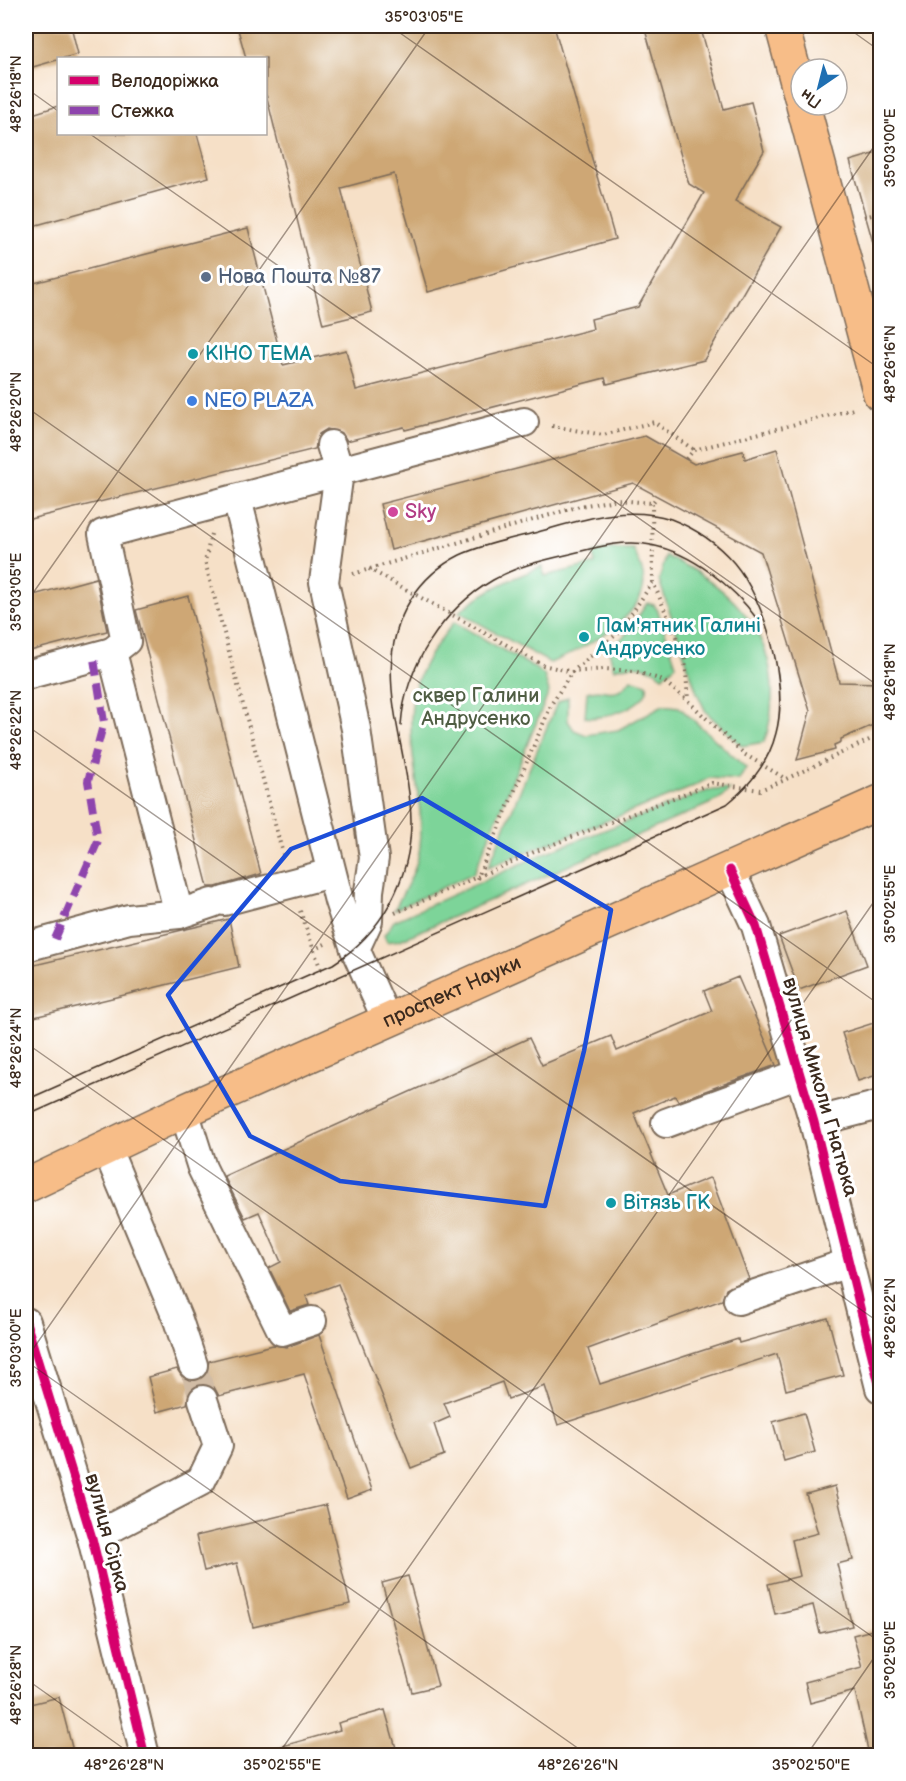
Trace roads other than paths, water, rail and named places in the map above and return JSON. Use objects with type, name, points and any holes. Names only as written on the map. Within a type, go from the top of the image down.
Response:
[{"type":"main road","points":[[782,26],[790,57]]},
{"type":"main road","points":[[806,117],[869,401]]},
{"type":"main road","name":"проспект Науки","points":[[26,1186],[184,1111],[880,802]]},
{"type":"street","points":[[26,675],[112,652],[126,641],[103,534],[227,502],[335,459],[524,422]]},
{"type":"street","points":[[335,459],[324,582],[356,729],[374,858],[369,891],[368,921],[356,936]]},
{"type":"street","points":[[227,502],[331,873],[387,1020]]},
{"type":"street","points":[[112,652],[179,914]]},
{"type":"street","name":"вулиця Миколи Гнатюка","points":[[730,870],[756,926],[814,1122],[880,1388]]},
{"type":"street","points":[[26,947],[129,919],[179,914],[331,873]]},
{"type":"street","points":[[666,1123],[799,1074]]},
{"type":"street","points":[[814,1122],[880,1105]]},
{"type":"street","points":[[184,1111],[202,1168],[282,1331],[312,1321]]},
{"type":"street","points":[[106,1147],[178,1320],[193,1365]]},
{"type":"street","points":[[738,1300],[848,1263]]},
{"type":"street","name":"вулиця Сірка","points":[[26,1322],[92,1538],[145,1755]]},
{"type":"street","points":[[92,1538],[201,1481],[218,1446],[203,1400]]},
{"type":"tunnel","points":[[193,1365],[203,1400]]},
{"type":"tram line","points":[[26,1100],[333,964],[366,937],[390,903],[399,884],[410,843],[409,793],[394,708],[391,680],[392,653],[398,626],[411,599],[439,568],[460,555],[497,542],[585,519],[637,513],[671,519],[705,537],[734,563],[746,579],[765,621],[772,644],[777,668],[779,713],[773,744],[763,763],[743,789],[727,804],[26,1116]]},
{"type":"tram line","points":[[401,725],[410,682],[419,661],[443,623],[475,592],[502,575],[531,564],[610,545],[631,543],[651,545],[666,549],[696,563],[724,583],[757,619]]},
{"type":"place","name":"Нова Пошта №87","points":[[206,277]]},
{"type":"place","name":"КІНО ТЕМА","points":[[193,354]]},
{"type":"place","name":"NEO PLAZA","points":[[192,401]]},
{"type":"place","name":"Sky","points":[[393,512]]},
{"type":"place","name":"Пам'ятник Галині Андрусенко","points":[[584,637]]},
{"type":"place","name":"Вітязь ГК","points":[[611,1203]]},
{"type":"park label","name":"сквер Галини Андрусенко","points":[[476,708]]}]
